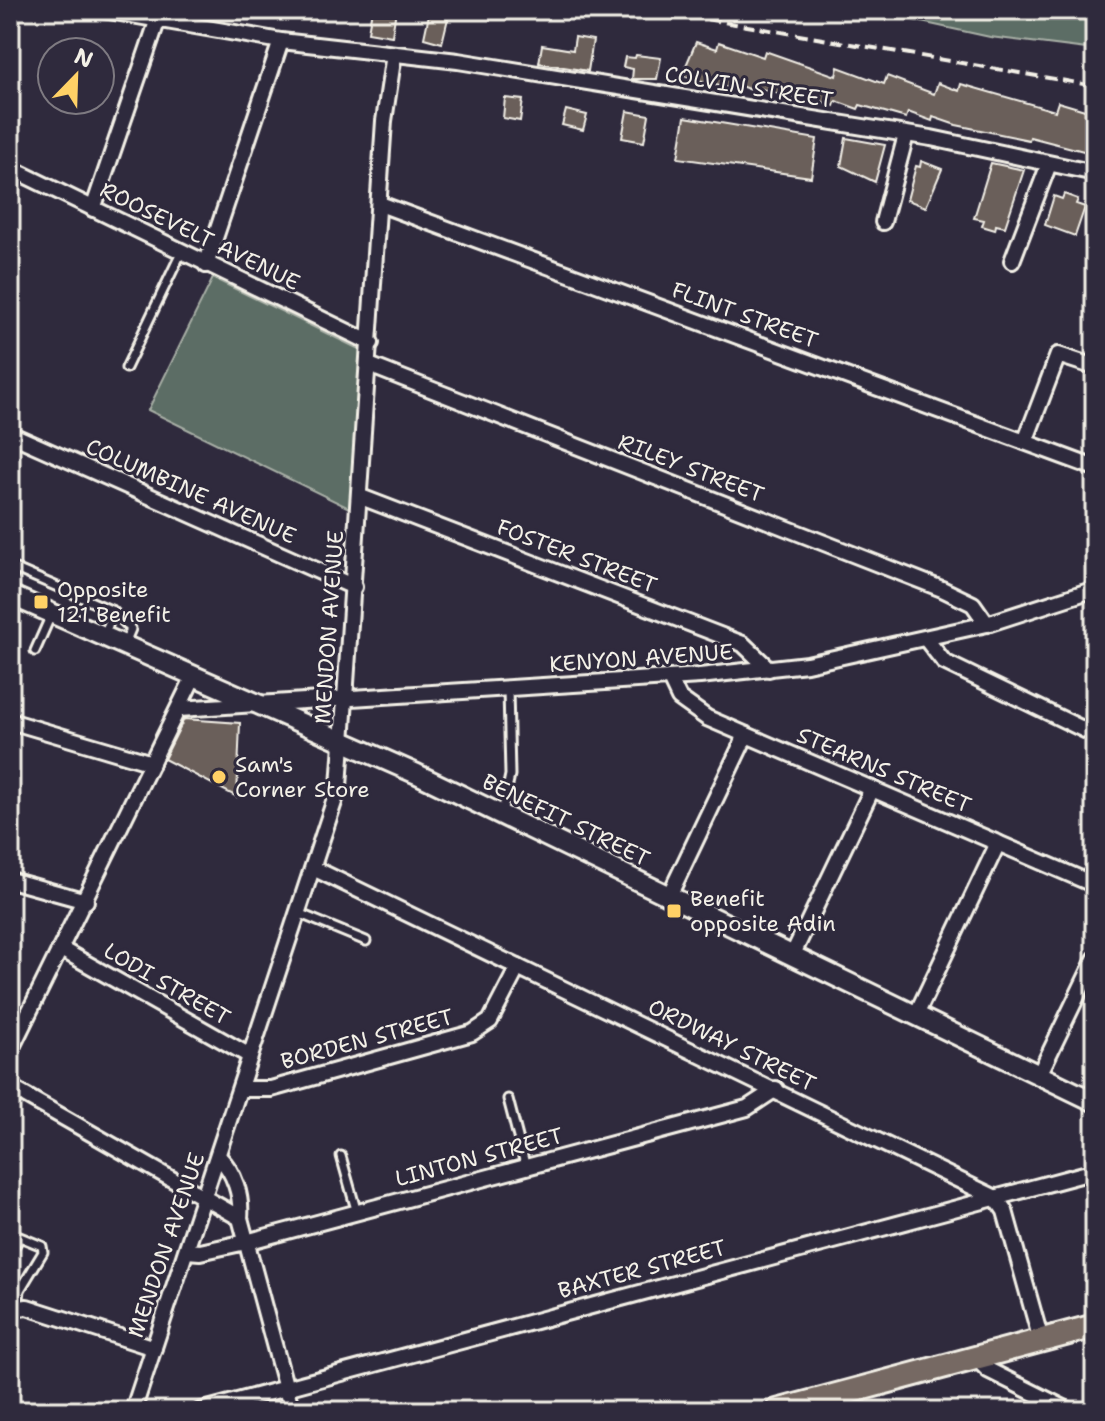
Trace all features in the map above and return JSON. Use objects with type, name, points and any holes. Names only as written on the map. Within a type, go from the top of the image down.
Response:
[{"type":"main road","points":[[777,1411],[1095,1326]]},
{"type":"street","name":"COLVIN STREET","points":[[103,10],[281,41],[458,61],[906,135],[1095,173]]},
{"type":"street","points":[[93,209],[158,19]]},
{"type":"street","points":[[206,265],[281,41]]},
{"type":"street","name":"MENDON AVENUE","points":[[133,1411],[339,787],[384,121],[394,54]]},
{"type":"street","points":[[883,222],[906,135]]},
{"type":"street","points":[[1012,261],[1049,164]]},
{"type":"street","name":"ROOSEVELT AVENUE","points":[[10,168],[371,343]]},
{"type":"street","name":"FLINT STREET","points":[[380,204],[1095,468]]},
{"type":"street","points":[[1025,442],[1058,355],[1095,367]]},
{"type":"street","name":"RILEY STREET","points":[[369,365],[942,589],[973,604],[987,624]]},
{"type":"street","name":"COLUMBINE AVENUE","points":[[10,434],[354,587]]},
{"type":"street","name":"FOSTER STREET","points":[[361,497],[743,644],[769,669]]},
{"type":"street","name":"KENYON AVENUE","points":[[179,709],[670,679],[769,669],[926,639],[987,624],[1095,589]]},
{"type":"street","name":"BENEFIT STREET","points":[[10,595],[343,741],[502,815],[1095,1102]]},
{"type":"street","points":[[926,639],[944,662],[1095,735]]},
{"type":"street","points":[[10,1051],[14,1036],[86,901],[194,676]]},
{"type":"street","name":"STEARNS STREET","points":[[670,679],[686,705],[746,735],[1095,885]]},
{"type":"street","points":[[10,721],[152,763]]},
{"type":"street","points":[[669,896],[746,735]]},
{"type":"street","points":[[792,956],[872,789]]},
{"type":"street","points":[[916,1015],[998,843]]},
{"type":"street","name":"ORDWAY STREET","points":[[313,868],[776,1089],[996,1198]]},
{"type":"street","points":[[10,880],[86,901]]},
{"type":"street","name":"LODI STREET","points":[[61,949],[250,1056]]},
{"type":"street","points":[[1039,1075],[1095,959]]},
{"type":"street","name":"BORDEN STREET","points":[[240,1089],[271,1089],[472,1033],[490,1021],[518,967]]},
{"type":"street","points":[[10,1087],[240,1218]]},
{"type":"street","name":"LINTON STREET","points":[[187,1251],[200,1252],[246,1242],[747,1108],[776,1089]]},
{"type":"street","points":[[219,1157],[229,1166],[237,1187],[240,1218],[292,1411]]},
{"type":"street","name":"BAXTER STREET","points":[[200,1411],[1095,1171]]},
{"type":"street","points":[[996,1198],[1005,1211],[1041,1340]]},
{"type":"street","points":[[14,1308],[154,1348]]},
{"type":"street","points":[[975,1357],[988,1370],[1070,1411]]},
{"type":"lane","points":[[126,368],[181,253]]},
{"type":"lane","points":[[10,583],[16,569],[113,611],[131,629],[124,645]]},
{"type":"lane","points":[[104,636],[113,611]]},
{"type":"lane","points":[[35,651],[52,613]]},
{"type":"lane","points":[[502,815],[503,794],[510,775],[508,689]]},
{"type":"lane","points":[[298,913],[366,941]]},
{"type":"lane","points":[[508,1099],[526,1168]]},
{"type":"lane","points":[[341,1156],[357,1213]]},
{"type":"lane","points":[[10,1253],[20,1237],[42,1246],[43,1252],[14,1308]]},
{"type":"green space","points":[[846,10],[1095,10],[1095,50],[990,37],[889,15]]},
{"type":"green space","points":[[213,278],[361,350],[351,509],[148,410]]},
{"type":"building","points":[[372,10],[396,10],[392,36],[368,32]]},
{"type":"building","points":[[430,10],[450,10],[442,43],[424,38]]},
{"type":"building","points":[[575,37],[593,40],[588,71],[539,63],[542,45],[573,50]]},
{"type":"building","points":[[696,42],[717,49],[719,42],[763,57],[765,51],[836,76],[838,67],[884,84],[887,76],[934,94],[938,83],[959,91],[961,84],[1055,111],[1058,102],[1095,113],[1095,154],[1030,137],[1029,140],[956,125],[933,117],[932,121],[908,112],[906,118],[860,105],[858,109],[836,101],[834,106],[810,97],[809,102],[761,89],[759,93],[738,85],[737,90],[694,80],[682,75]]},
{"type":"building","points":[[636,55],[661,58],[657,79],[632,79],[633,69],[623,67],[625,57],[635,58]]},
{"type":"building","points":[[505,98],[523,100],[520,121],[503,118]]},
{"type":"building","points":[[566,110],[587,115],[583,130],[562,125]]},
{"type":"building","points":[[627,111],[649,115],[644,142],[622,138]]},
{"type":"building","points":[[685,117],[817,139],[811,177],[678,158]]},
{"type":"building","points":[[846,138],[885,145],[875,182],[841,166]]},
{"type":"building","points":[[921,161],[942,169],[926,207],[907,200],[916,166],[920,167]]},
{"type":"building","points":[[991,163],[1024,170],[1005,227],[996,225],[995,230],[982,226],[984,220],[974,218]]},
{"type":"building","points":[[1064,194],[1078,199],[1076,204],[1085,207],[1075,236],[1045,225],[1054,196],[1062,199]]},
{"type":"building","name":"Sam's Corner Store","points":[[184,719],[240,723],[237,797],[164,759]]},
{"type":"railway","points":[[654,10],[1095,86]]},
{"type":"place","name":"Opposite 121 Benefit","points":[[41,602]]},
{"type":"place","name":"Sam's Corner Store","points":[[219,777]]},
{"type":"place","name":"Benefit opposite Adin","points":[[674,911]]}]
